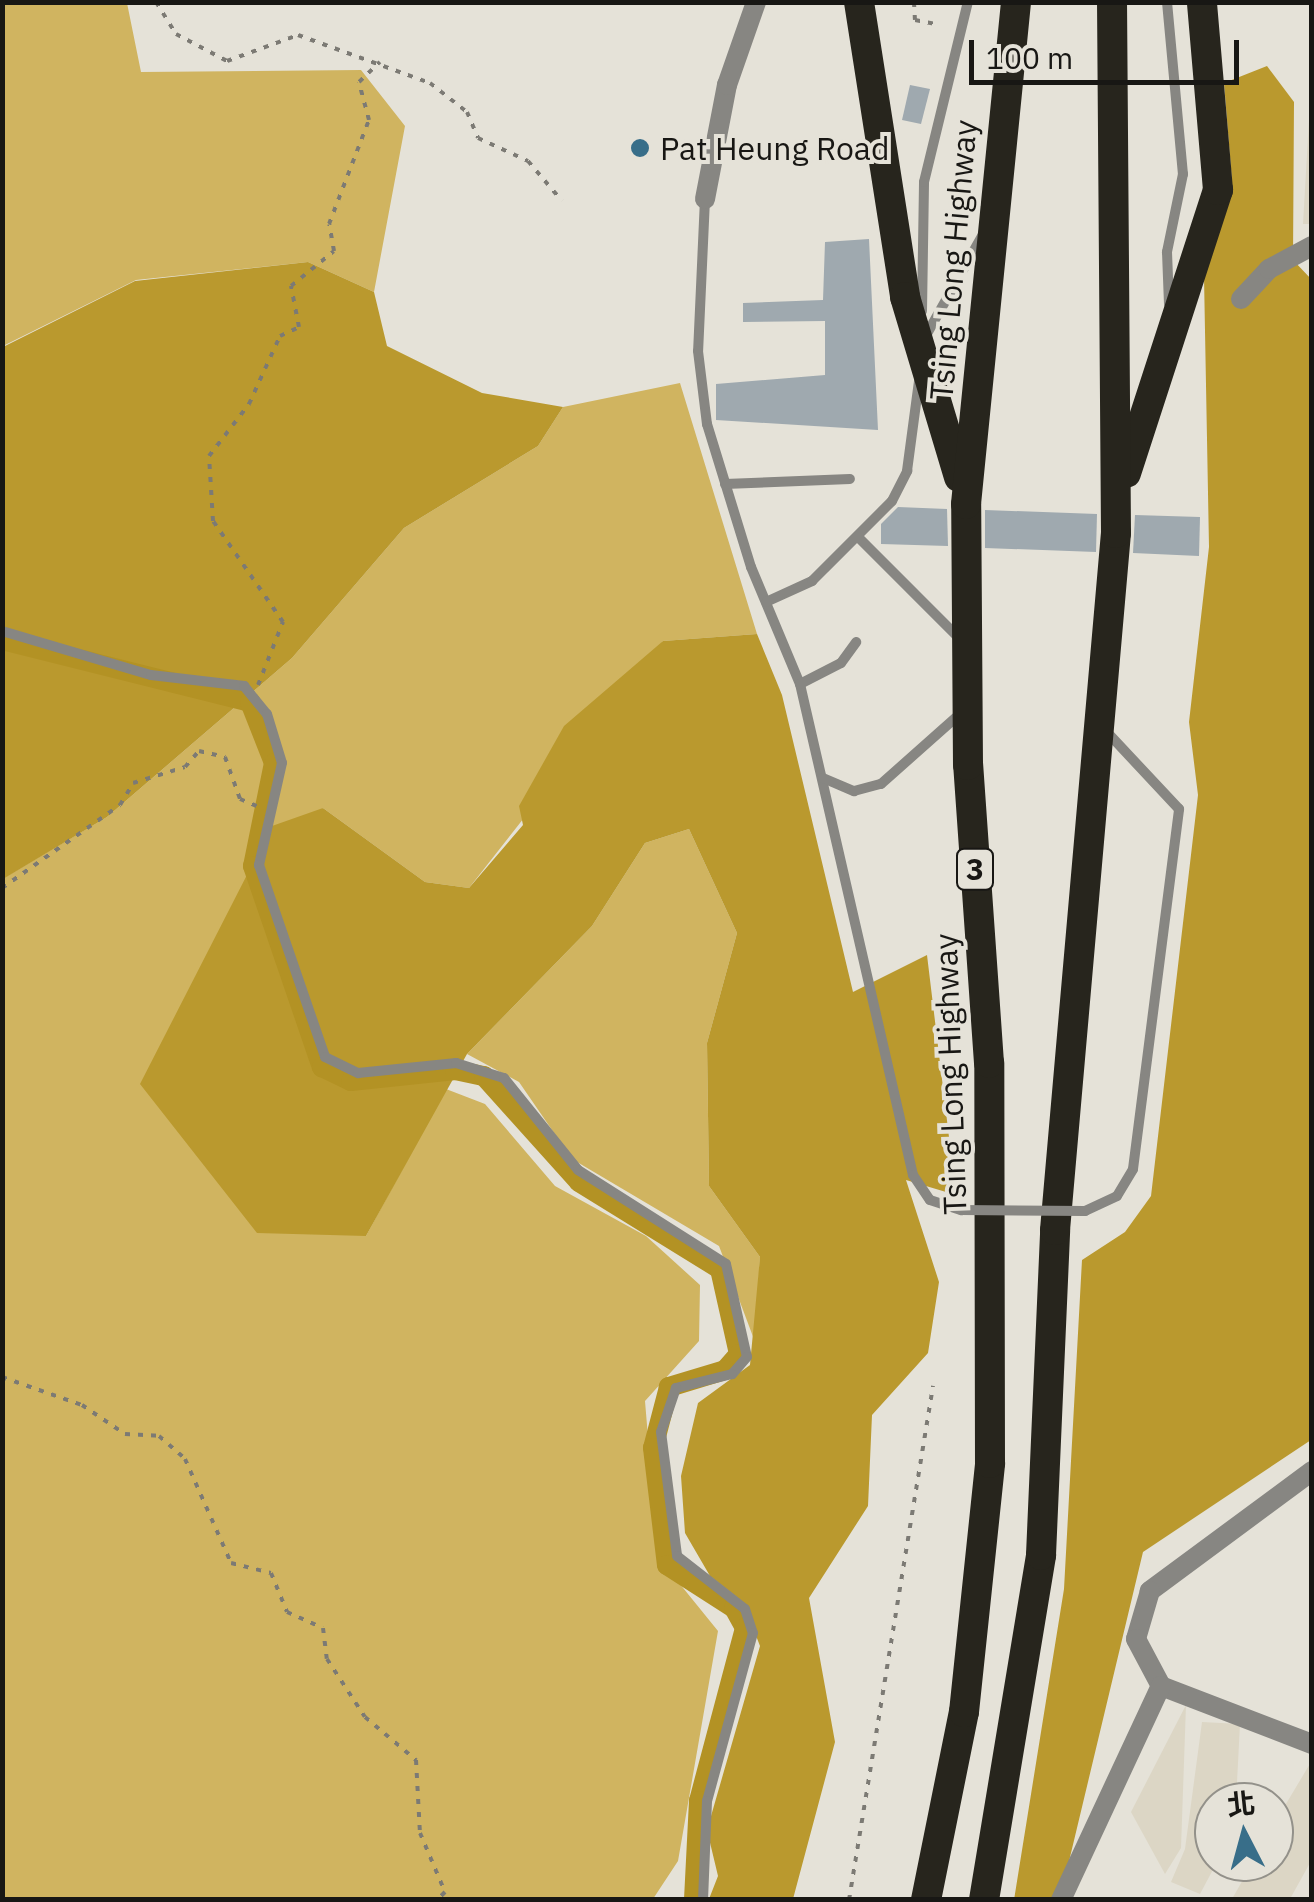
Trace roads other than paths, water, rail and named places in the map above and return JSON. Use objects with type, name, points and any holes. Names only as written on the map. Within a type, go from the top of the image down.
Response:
[{"type":"highway","points":[[859,2],[905,297],[924,337],[966,504]]},
{"type":"highway","name":"Tsing Long Highway","points":[[926,1900],[976,1622],[993,1385],[989,1064],[967,708],[966,504],[988,225],[1016,2]]},
{"type":"highway","points":[[984,1900],[1041,1555],[1055,1230],[1117,507],[1112,2]]},
{"type":"highway","points":[[1117,507],[1170,318],[1218,190],[1202,2]]},
{"type":"street","points":[[705,199],[756,8]]},
{"type":"street","points":[[1241,299],[1269,269],[1312,246]]},
{"type":"street","points":[[1312,1471],[1150,1591],[1136,1639],[1162,1686],[1312,1744]]},
{"type":"street","points":[[1061,1900],[1162,1686]]},
{"type":"lane","points":[[766,602],[812,581],[860,539],[907,471],[924,337],[916,240],[924,182],[968,2]]},
{"type":"lane","points":[[1167,2],[1183,174],[1167,252],[1170,318]]},
{"type":"lane","points":[[705,199],[698,351],[725,484],[766,602],[800,684],[910,1164],[925,1195],[960,1210],[1086,1211],[1110,1202],[1132,1169],[1179,809],[1101,726]]},
{"type":"lane","points":[[924,337],[988,225]]},
{"type":"lane","points":[[725,484],[850,479]]},
{"type":"lane","points":[[860,539],[967,645]]},
{"type":"lane","points":[[2,631],[252,695],[282,764],[259,865],[325,1057],[358,1072],[456,1064],[504,1078],[578,1170],[704,1242],[732,1274],[746,1358],[732,1374],[676,1388],[661,1432],[677,1556],[745,1609],[753,1633],[707,1801],[702,1900]]},
{"type":"lane","points":[[800,684],[841,663],[856,642]]},
{"type":"lane","points":[[823,778],[854,790],[881,784],[967,708]]},
{"type":"waterway","points":[[2,640],[250,702],[274,763],[253,866],[322,1067],[351,1081],[455,1070],[484,1076],[579,1182],[720,1269],[739,1354],[725,1370],[669,1387],[653,1448],[667,1565],[734,1608],[745,1628],[699,1801],[694,1900]]},
{"type":"place","name":"Pat Heung Road","points":[[640,148]]}]
